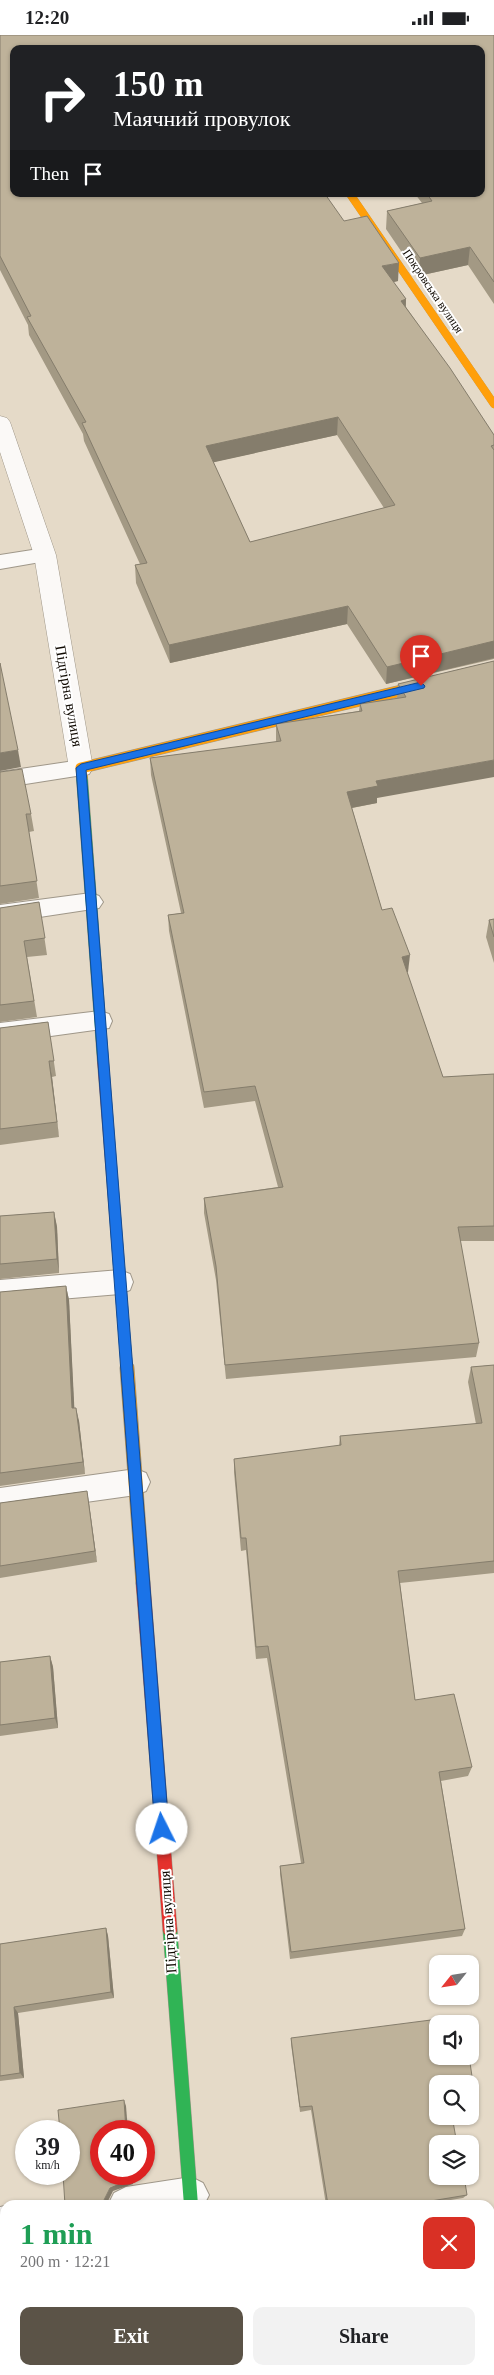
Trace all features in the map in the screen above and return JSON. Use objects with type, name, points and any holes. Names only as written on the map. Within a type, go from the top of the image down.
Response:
[{"type":"street","name":"Покровська вулиця","points":[[352,197],[494,404]]},
{"type":"street","name":"Підгірна вулиця","points":[[0,421],[45,555],[81,768],[191,2200]]},
{"type":"street","points":[[81,768],[494,668]]},
{"type":"lane","points":[[0,562],[45,555]]},
{"type":"lane","points":[[0,780],[81,768]]},
{"type":"lane","points":[[0,914],[91,902]]},
{"type":"lane","points":[[0,1033],[100,1021]]},
{"type":"lane","points":[[0,1292],[120,1282]]},
{"type":"lane","points":[[0,1501],[136,1482]]},
{"type":"building","points":[[0,35],[494,35],[494,282],[470,247],[420,258],[387,211],[432,201],[429,197],[485,197],[485,45],[10,45],[10,197],[327,197],[344,221],[367,216],[399,263],[382,266],[406,299],[401,301],[450,368],[494,435],[494,445],[491,446],[494,450],[494,641],[387,667],[348,606],[169,645],[135,565],[147,563],[82,423],[86,422],[27,317],[31,316],[0,256]],"holes":[[[338,417],[395,505],[250,542],[206,446]]]},
{"type":"building","points":[[494,661],[494,760],[376,781],[378,786],[347,792],[382,910],[392,908],[410,955],[402,957],[443,1077],[494,1074],[494,1226],[458,1227],[479,1343],[225,1365],[216,1266],[204,1198],[283,1187],[255,1086],[204,1092],[168,915],[184,913],[150,758],[281,741],[276,724],[362,711],[360,704],[406,697],[398,684]]},
{"type":"building","points":[[0,663],[18,750],[0,753]]},
{"type":"building","points":[[22,769],[31,814],[26,814],[37,881],[0,886],[0,772]]},
{"type":"building","points":[[39,902],[45,938],[24,941],[34,1001],[0,1005],[0,908]]},
{"type":"building","points":[[494,919],[494,937],[489,920]]},
{"type":"building","points":[[48,1022],[54,1061],[49,1061],[57,1122],[0,1129],[0,1028]]},
{"type":"building","points":[[54,1212],[57,1259],[0,1264],[0,1216]]},
{"type":"building","points":[[66,1286],[72,1408],[76,1408],[83,1462],[0,1473],[0,1292]]},
{"type":"building","points":[[494,1365],[494,1561],[398,1571],[415,1700],[454,1694],[472,1767],[439,1772],[465,1929],[291,1952],[280,1866],[304,1863],[268,1646],[256,1647],[246,1538],[241,1538],[234,1459],[341,1445],[340,1436],[482,1423],[471,1367]]},
{"type":"building","points":[[87,1491],[95,1551],[0,1566],[0,1503]]},
{"type":"building","points":[[50,1656],[55,1718],[0,1725],[0,1662]]},
{"type":"building","points":[[106,1928],[111,1992],[14,2007],[20,2073],[0,2076],[0,1944]]},
{"type":"building","points":[[429,2020],[429,2065],[470,2065],[472,2075],[429,2075],[429,2125],[454,2125],[455,2135],[429,2135],[429,2185],[465,2185],[467,2195],[437,2200],[327,2200],[312,2106],[300,2107],[291,2038]]},
{"type":"building","points":[[124,2100],[125,2120],[90,2120],[90,2185],[118,2185],[110,2188],[104,2200],[65,2200],[64,2185],[80,2185],[80,2120],[59,2120],[58,2110]]},
{"type":"traffic: fast","points":[[82,778],[103,1062]]},
{"type":"traffic: fast","points":[[170,1930],[191,2200]]},
{"type":"traffic: slow","points":[[352,197],[494,404]]},
{"type":"traffic: slow","points":[[82,778],[81,768],[494,668]]},
{"type":"traffic: slow","points":[[118,1253],[143,1583]]},
{"type":"traffic: jam","points":[[103,1062],[118,1253]]},
{"type":"traffic: jam","points":[[143,1583],[170,1930]]},
{"type":"route","points":[[162,1829],[81,768],[421,686]]}]
